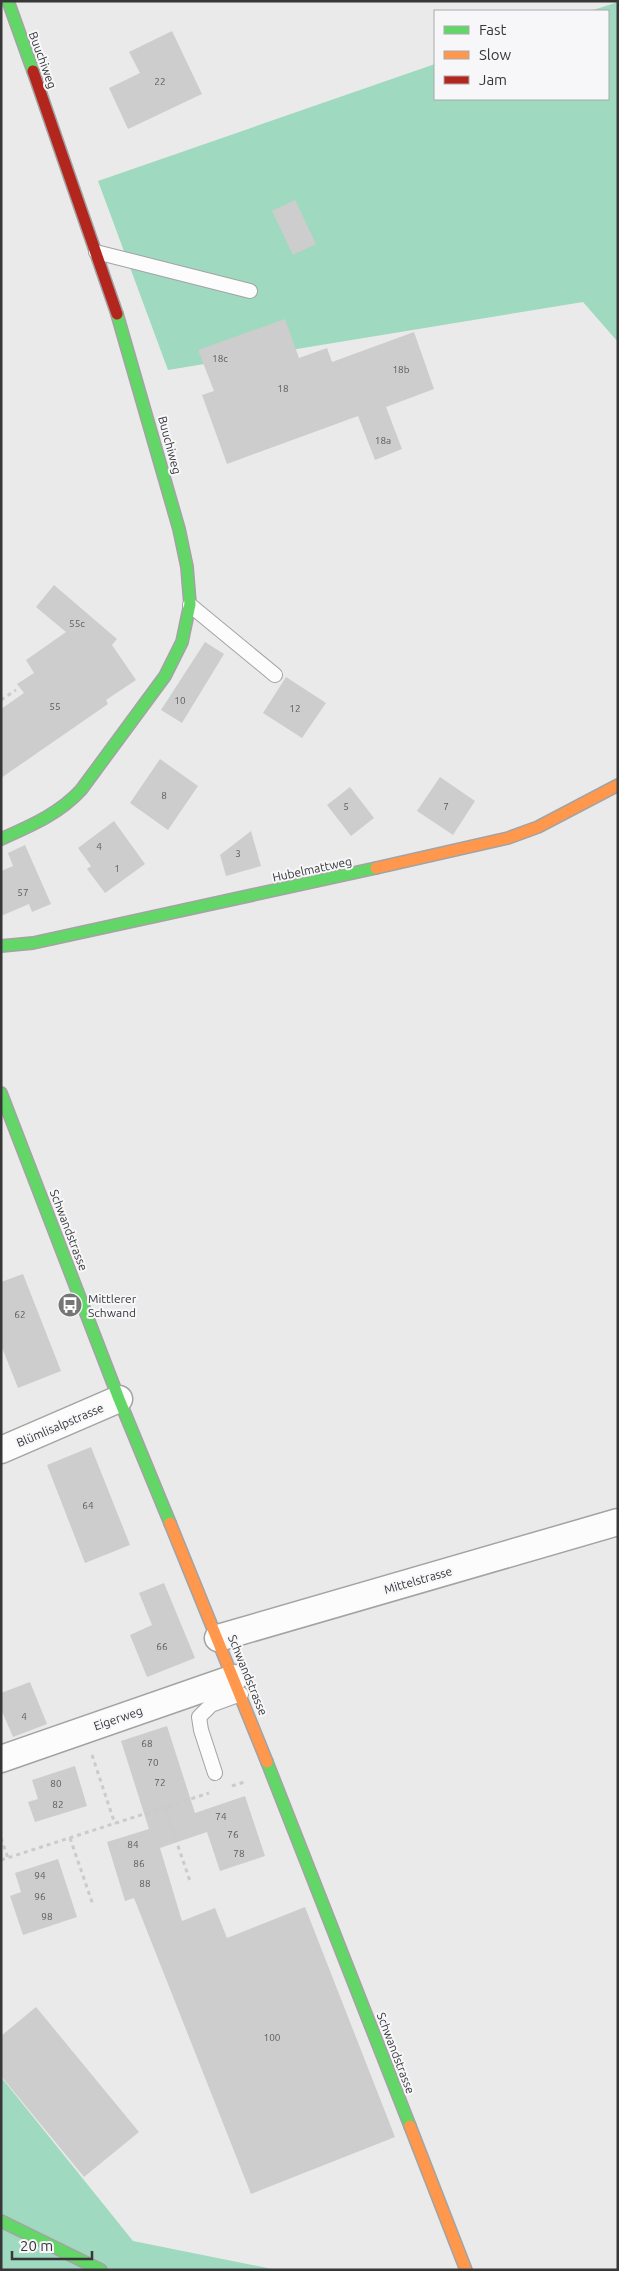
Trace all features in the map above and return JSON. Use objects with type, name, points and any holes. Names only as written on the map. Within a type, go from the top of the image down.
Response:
[{"type":"street","name":"Buuchiweg","points":[[1,838],[57,812],[75,796],[93,775],[174,661],[184,635],[190,605],[188,570],[138,381],[96,252],[8,1]]},
{"type":"street","name":"Hubelmattweg","points":[[1,946],[62,936],[343,876],[508,838],[546,824],[618,785]]},
{"type":"street","name":"Schwandstrasse","points":[[1,1093],[120,1399],[272,1772],[466,2270]]},
{"type":"street","name":"Blümlisalpstrasse","points":[[1,1450],[120,1399]]},
{"type":"street","name":"Mittelstrasse","points":[[218,1638],[618,1522]]},
{"type":"street","name":"Eigerweg","points":[[1,1759],[83,1730],[238,1686]]},
{"type":"street","points":[[1,2221],[102,2270]]},
{"type":"lane","points":[[96,252],[250,291]]},
{"type":"lane","points":[[190,605],[275,675]]},
{"type":"lane","points":[[214,1773],[201,1730],[200,1717],[211,1705],[238,1686]]},
{"type":"path","points":[[1,700],[16,690]]},
{"type":"path","points":[[83,1730],[115,1824]]},
{"type":"path","points":[[227,1787],[272,1772]]},
{"type":"path","points":[[1,1860],[218,1790]]},
{"type":"path","points":[[165,1808],[190,1881]]},
{"type":"path","points":[[1,1838],[8,1858]]},
{"type":"path","points":[[70,1838],[93,1905]]},
{"type":"green space","points":[[618,2],[618,342],[583,302],[168,370],[98,181],[434,64],[434,100],[609,100],[609,10],[593,10]]},
{"type":"green space","points":[[1,2077],[133,2241],[277,2270],[1,2270]]},
{"type":"building","points":[[172,31],[202,94],[128,129],[109,88],[140,73],[129,52]]},
{"type":"building","points":[[295,200],[316,244],[293,255],[272,211]]},
{"type":"building","points":[[285,319],[299,358],[327,348],[332,362],[414,332],[434,389],[386,407],[402,449],[375,460],[358,416],[227,464],[202,395],[214,391],[198,350]]},
{"type":"building","points":[[54,585],[117,639],[112,645],[136,680],[106,700],[108,704],[1,778],[1,709],[24,693],[17,684],[34,673],[26,660],[66,632],[36,607]]},
{"type":"building","points":[[205,642],[224,654],[182,723],[161,710]]},
{"type":"building","points":[[286,677],[326,703],[302,738],[263,713]]},
{"type":"building","points":[[160,759],[198,786],[168,830],[130,803]]},
{"type":"building","points":[[440,777],[475,801],[453,835],[417,811]]},
{"type":"building","points":[[350,787],[374,818],[351,836],[327,805]]},
{"type":"building","points":[[114,821],[145,864],[105,893],[87,869],[91,866],[78,848]]},
{"type":"building","points":[[251,831],[261,866],[226,876],[220,855]]},
{"type":"building","points":[[25,845],[51,904],[32,912],[29,904],[1,916],[1,871],[13,866],[8,853]]},
{"type":"building","points":[[23,1274],[61,1371],[18,1388],[1,1345],[1,1282]]},
{"type":"building","points":[[91,1447],[130,1545],[85,1563],[47,1465]]},
{"type":"building","points":[[164,1583],[195,1658],[147,1677],[130,1635],[152,1625],[139,1593]]},
{"type":"building","points":[[30,1682],[47,1724],[13,1737],[1,1709],[1,1693]]},
{"type":"building","points":[[167,1726],[195,1813],[245,1796],[265,1856],[220,1871],[207,1832],[160,1848],[182,1921],[215,1908],[227,1938],[305,1907],[395,2137],[251,2194],[134,1898],[125,1901],[107,1842],[149,1829],[121,1741]]},
{"type":"building","points":[[75,1766],[87,1806],[35,1822],[28,1802],[38,1799],[32,1780]]},
{"type":"building","points":[[58,1859],[77,1917],[23,1935],[10,1896],[21,1892],[15,1873]]},
{"type":"building","points":[[36,2007],[139,2132],[84,2177],[1,2076],[1,2036]]},
{"type":"traffic: fast","points":[[8,1],[33,71]]},
{"type":"traffic: fast","points":[[1,839],[54,813],[81,790],[165,676],[182,642],[190,604],[187,567],[179,529],[117,314]]},
{"type":"traffic: fast","points":[[1,946],[33,943],[376,868]]},
{"type":"traffic: fast","points":[[1,1093],[119,1399],[170,1523]]},
{"type":"traffic: fast","points":[[267,1762],[410,2126]]},
{"type":"traffic: fast","points":[[1,2221],[101,2270]]},
{"type":"traffic: slow","points":[[376,868],[508,838],[538,827],[618,785]]},
{"type":"traffic: slow","points":[[170,1523],[267,1762]]},
{"type":"traffic: slow","points":[[410,2126],[466,2270]]},
{"type":"traffic: jam","points":[[33,71],[117,314]]},
{"type":"place","name":"Mittlerer Schwand","points":[[70,1305]]}]
